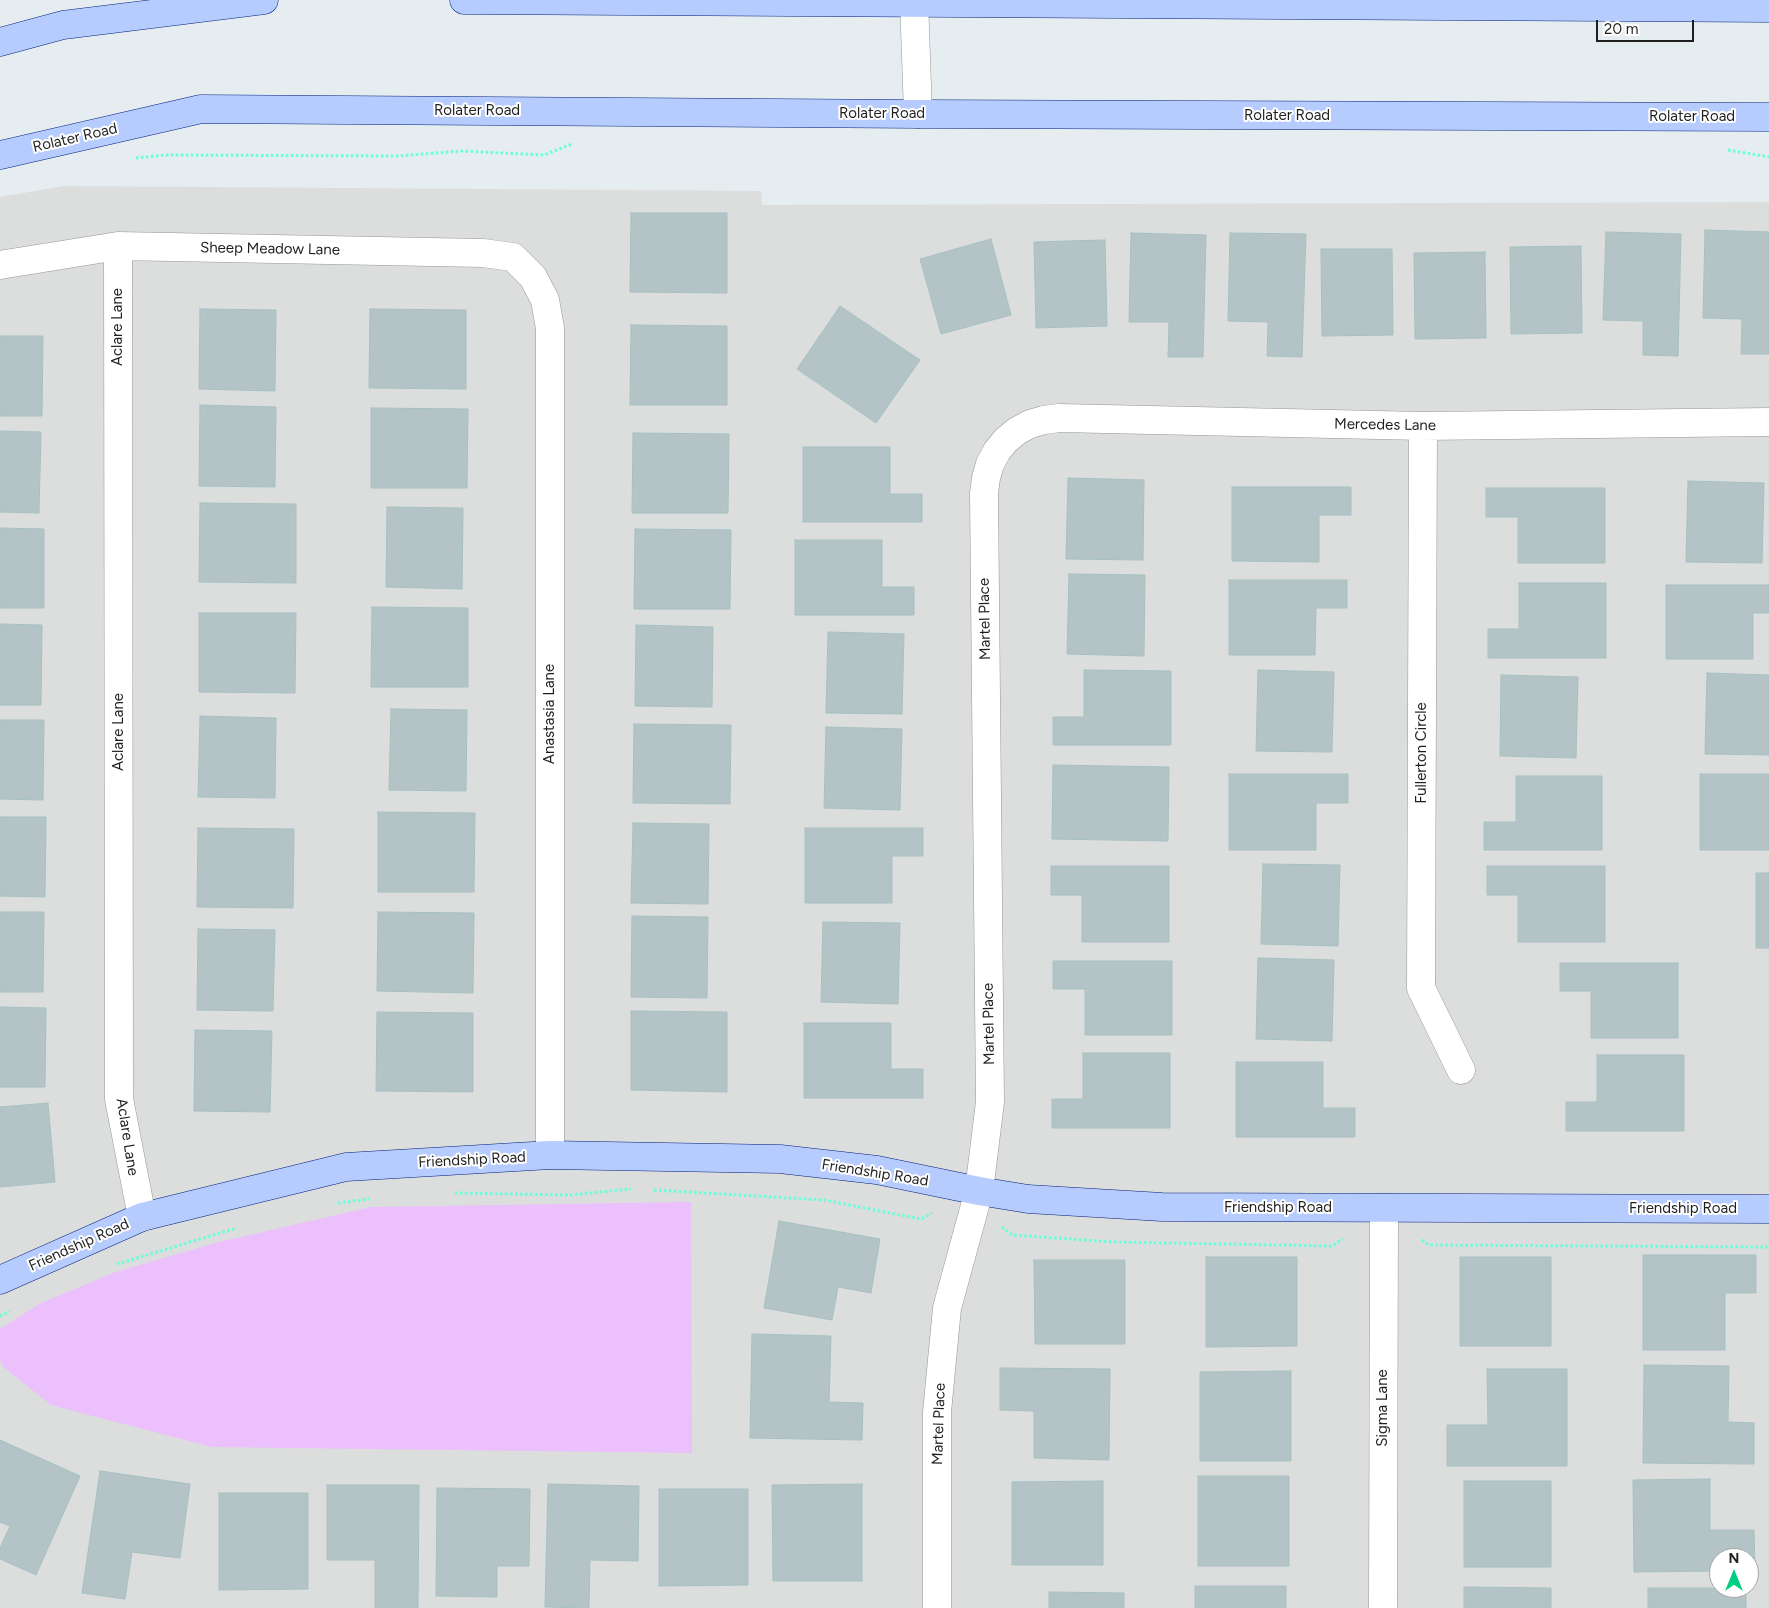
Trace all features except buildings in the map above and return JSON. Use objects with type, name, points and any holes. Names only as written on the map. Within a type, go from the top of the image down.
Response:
[{"type":"main road","points":[[0,42],[63,25],[264,0]]},
{"type":"main road","points":[[464,0],[1769,8]]},
{"type":"main road","name":"Rolater Road","points":[[0,155],[201,110],[1769,117]]},
{"type":"main road","name":"Friendship Road","points":[[0,1280],[142,1217],[346,1167],[550,1155],[780,1159],[877,1170],[1028,1199],[1162,1207],[1769,1209]]},
{"type":"street","points":[[914,2],[918,114]]},
{"type":"street","name":"Sheep Meadow Lane","points":[[0,265],[118,246],[483,253],[513,257],[533,277]]},
{"type":"street","name":"Aclare Lane","points":[[118,246],[119,1099],[142,1217]]},
{"type":"street","name":"Anastasia Lane","points":[[533,277],[545,300],[550,328],[550,1155]]},
{"type":"street","name":"Mercedes Lane","points":[[1006,440],[1030,424],[1059,418],[1423,426],[1769,422]]},
{"type":"street","name":"Fullerton Circle","points":[[1423,426],[1421,988],[1461,1070]]},
{"type":"street","name":"Martel Place","points":[[937,1608],[937,1412],[947,1308],[979,1191],[990,1102],[984,493],[990,464],[1006,440]]},
{"type":"street","name":"Sigma Lane","points":[[1383,1608],[1384,1208]]},
{"type":"path","points":[[136,158],[165,155],[398,156],[462,151],[544,155],[578,142]]},
{"type":"path","points":[[1726,149],[1769,157]]},
{"type":"path","points":[[452,1193],[569,1195],[634,1189]]},
{"type":"path","points":[[649,1190],[824,1200],[921,1219],[935,1212]]},
{"type":"path","points":[[335,1203],[374,1198]]},
{"type":"path","points":[[109,1267],[243,1226]]},
{"type":"path","points":[[1002,1227],[1012,1235],[1114,1242],[1332,1246],[1345,1238]]},
{"type":"path","points":[[1418,1237],[1430,1245],[1769,1247]]},
{"type":"path","points":[[0,1316],[17,1308]]},
{"type":"shaded area","points":[[64,186],[761,191],[762,205],[1769,202],[1769,1608],[0,1608],[0,197]]},
{"type":"shaded area","points":[[691,1202],[692,1453],[212,1447],[51,1405],[2,1366],[0,1359],[0,1329],[41,1303],[113,1273],[215,1243],[371,1207]]}]
